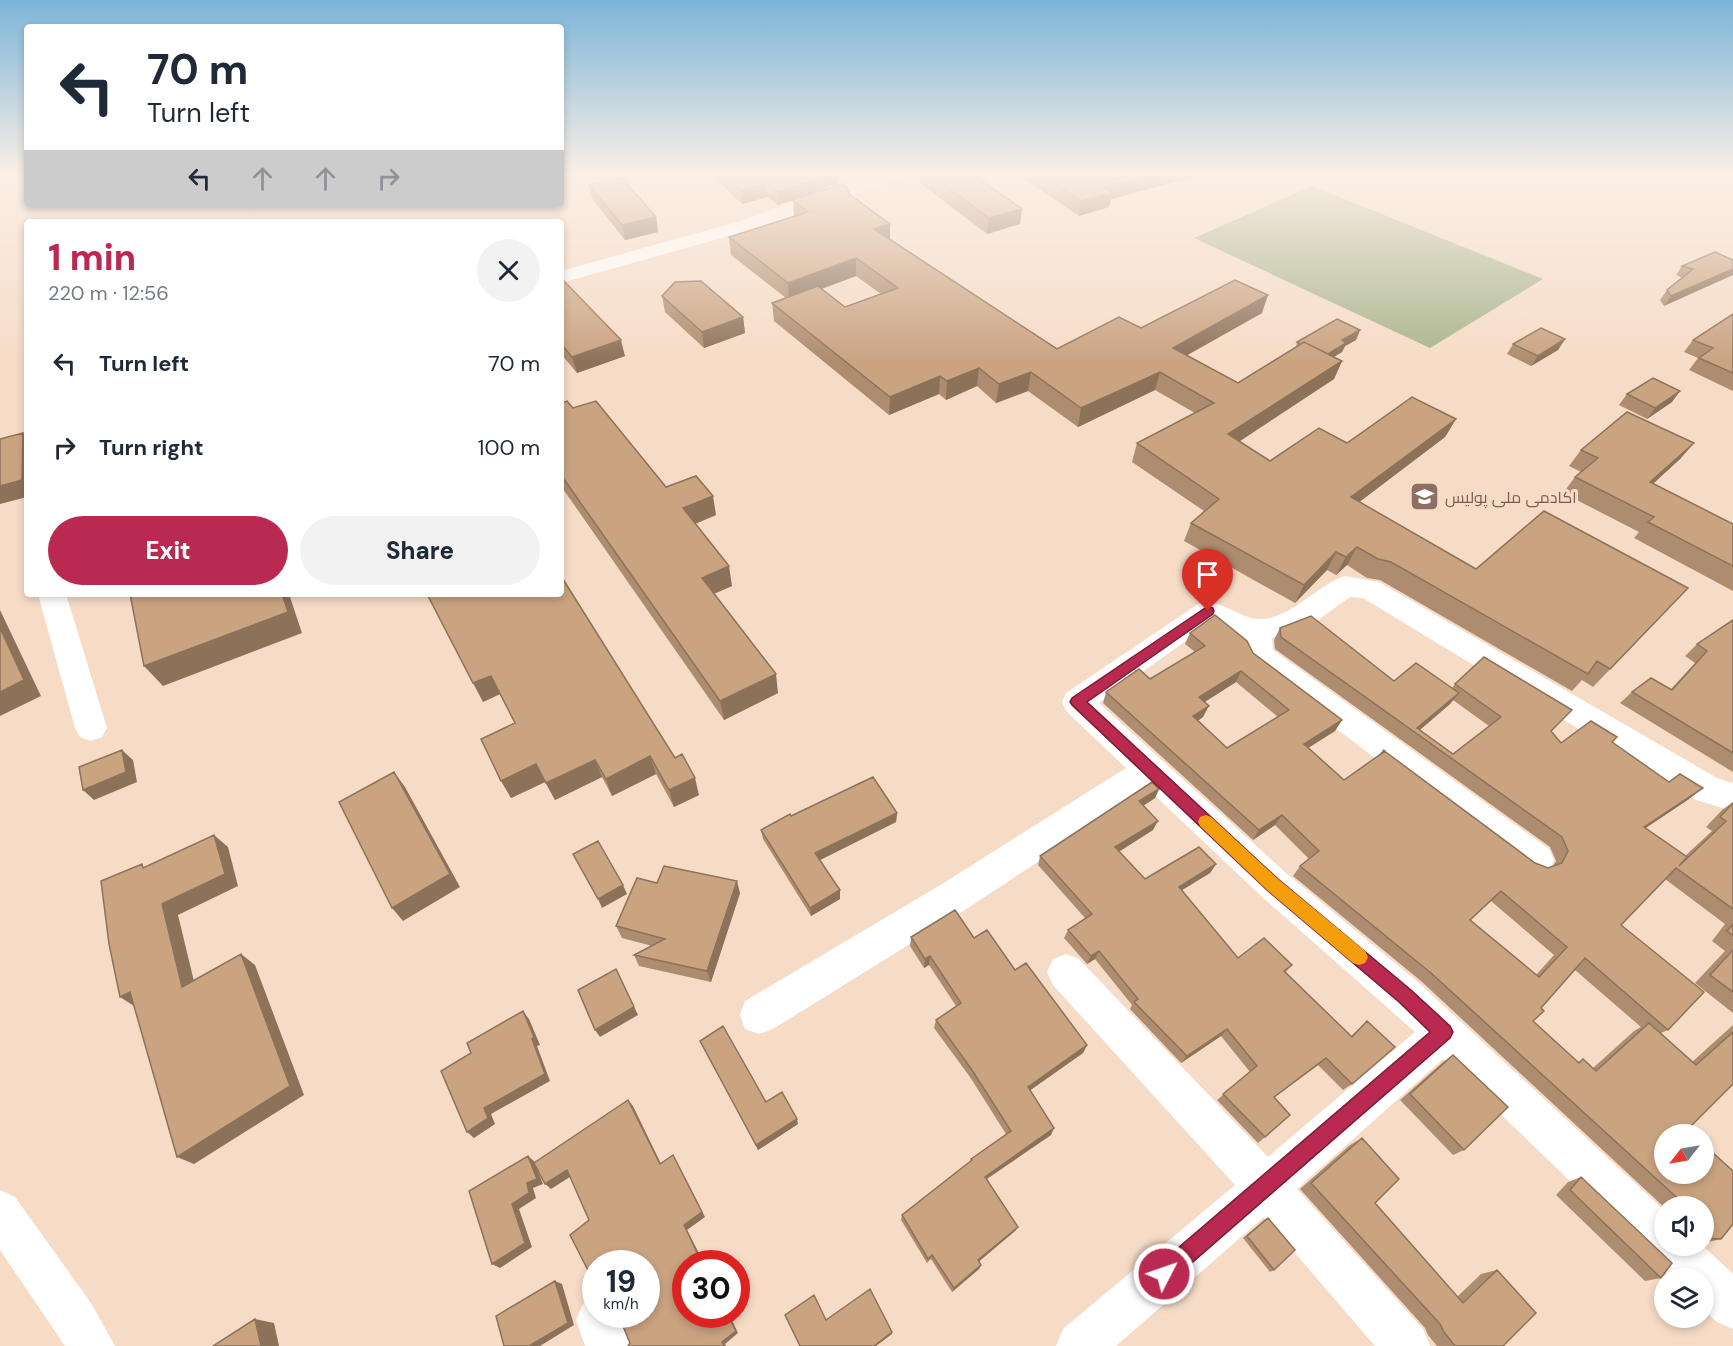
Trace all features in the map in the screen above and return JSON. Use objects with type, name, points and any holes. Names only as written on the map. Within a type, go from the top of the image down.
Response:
[{"type":"street","points":[[564,276],[704,237]]},
{"type":"street","points":[[1654,1231],[1405,996],[1273,884],[1077,702],[1208,611],[1257,630],[1274,627],[1308,613],[1345,586],[1370,589],[1708,790],[1733,797]]},
{"type":"street","points":[[53,597],[91,728]]},
{"type":"street","points":[[1257,630],[1259,655],[1537,860]]},
{"type":"street","points":[[759,1015],[955,897],[1150,770]]},
{"type":"street","points":[[1066,972],[1266,1186],[1406,1346]]},
{"type":"street","points":[[1080,1346],[1444,1032]]},
{"type":"street","points":[[0,1212],[75,1319],[91,1346]]},
{"type":"street","points":[[1681,1256],[1693,1268]]},
{"type":"street","points":[[1714,1287],[1733,1305]]},
{"type":"green space","points":[[1438,237],[1543,279],[1430,348],[1194,238]]},
{"type":"building","points":[[729,237],[886,237],[1057,349],[1119,317],[1141,328],[1235,280],[1268,295],[1173,348],[1238,383],[1304,342],[1342,361],[1228,434],[1270,461],[1319,428],[1347,443],[1412,397],[1456,419],[1351,497],[1476,569],[1544,511],[1688,588],[1610,669],[1597,661],[1588,674],[1391,562],[1378,559],[1357,547],[1346,557],[1336,552],[1304,585],[1191,523],[1219,499],[1137,443],[1214,403],[1160,372],[1081,408],[1031,372],[999,384],[979,368],[947,381],[940,376],[890,397],[772,303],[818,286],[845,307],[898,288],[856,258],[788,283]]},
{"type":"building","points":[[1715,252],[1733,260],[1733,269],[1671,296],[1667,290],[1693,269],[1682,266]]},
{"type":"building","points":[[564,281],[621,340],[572,357],[564,348]]},
{"type":"building","points":[[701,281],[743,317],[702,332],[662,296],[675,282]]},
{"type":"building","points":[[1733,314],[1733,373],[1699,358],[1713,348],[1693,340]]},
{"type":"building","points":[[1337,319],[1360,330],[1342,340],[1346,343],[1328,354],[1304,342],[1301,344],[1297,342]]},
{"type":"building","points":[[1541,328],[1565,339],[1538,356],[1513,344]]},
{"type":"building","points":[[1653,378],[1680,391],[1655,408],[1627,394]]},
{"type":"building","points":[[567,401],[573,408],[596,401],[666,487],[696,476],[713,496],[683,508],[729,566],[702,578],[776,674],[720,701],[564,479],[564,402]]},
{"type":"building","points":[[1627,412],[1694,443],[1650,482],[1733,524],[1733,566],[1648,522],[1654,517],[1575,477],[1598,458],[1581,450]]},
{"type":"building","points":[[23,433],[22,480],[0,486],[0,439]]},
{"type":"building","points":[[564,581],[675,758],[682,754],[695,778],[669,790],[650,756],[606,779],[595,760],[546,783],[536,764],[501,781],[481,739],[515,723],[491,676],[473,683],[429,597],[564,597]]},
{"type":"building","points":[[131,597],[283,597],[288,612],[144,666]]},
{"type":"building","points":[[1215,615],[1247,641],[1253,653],[1342,720],[1304,744],[1344,780],[1385,751],[1535,863],[1548,868],[1562,863],[1568,851],[1562,837],[1281,637],[1280,628],[1311,616],[1394,681],[1416,663],[1459,693],[1417,728],[1453,754],[1501,717],[1455,684],[1484,657],[1572,710],[1551,731],[1561,743],[1591,721],[1617,737],[1612,742],[1669,782],[1680,774],[1703,788],[1644,827],[1687,857],[1679,866],[1726,821],[1720,817],[1733,803],[1733,909],[1676,868],[1621,925],[1704,992],[1668,1030],[1585,958],[1541,1008],[1544,1011],[1533,1021],[1579,1063],[1583,1059],[1596,1071],[1649,1023],[1696,1065],[1733,1032],[1733,1084],[1693,1124],[1654,1124],[1654,1177],[1431,973],[1300,866],[1319,851],[1282,815],[1259,830],[1106,692],[1139,669],[1150,679],[1205,646],[1190,633]],"holes":[[[1241,671],[1289,710],[1227,748],[1193,716],[1209,706],[1199,697]],[[1501,891],[1567,947],[1539,977],[1470,920]]]},
{"type":"building","points":[[1733,620],[1733,753],[1632,692],[1651,678],[1672,690],[1707,651],[1697,644]]},
{"type":"building","points":[[0,628],[24,680],[0,692]]},
{"type":"building","points":[[122,750],[126,772],[83,790],[79,767]]},
{"type":"building","points":[[394,772],[450,874],[392,908],[339,802]]},
{"type":"building","points":[[873,777],[897,813],[815,853],[840,890],[810,908],[761,830],[790,814],[791,816]]},
{"type":"building","points":[[1152,782],[1159,789],[1139,801],[1158,821],[1115,847],[1145,879],[1199,847],[1216,864],[1179,887],[1238,958],[1264,938],[1292,965],[1284,971],[1352,1037],[1367,1021],[1395,1047],[1352,1084],[1326,1058],[1274,1097],[1290,1115],[1265,1137],[1223,1094],[1257,1066],[1227,1029],[1187,1056],[1134,1002],[1138,999],[1099,951],[1091,956],[1068,930],[1092,914],[1040,856]]},
{"type":"building","points":[[214,835],[225,874],[162,904],[182,987],[241,954],[290,1086],[177,1157],[130,992],[120,997],[109,944],[101,881],[142,864],[143,868]]},
{"type":"building","points":[[598,841],[623,885],[598,899],[573,854]]},
{"type":"building","points":[[664,866],[737,881],[707,971],[634,955],[665,939],[616,926],[637,878],[657,883]]},
{"type":"building","points":[[955,910],[974,938],[987,930],[1015,970],[1026,963],[1087,1045],[1028,1087],[1054,1128],[985,1177],[1018,1227],[978,1260],[981,1265],[954,1288],[932,1255],[928,1259],[902,1215],[971,1159],[1011,1131],[972,1070],[936,1020],[961,1003],[930,956],[925,959],[911,937]]},
{"type":"building","points":[[1733,924],[1733,936],[1727,931]]},
{"type":"building","points":[[1733,950],[1733,992],[1710,975]]},
{"type":"building","points":[[616,969],[634,1007],[595,1030],[578,990]]},
{"type":"building","points":[[523,1011],[534,1037],[532,1039],[545,1074],[484,1108],[488,1118],[467,1132],[441,1071],[471,1053],[467,1043]]},
{"type":"building","points":[[723,1026],[766,1102],[782,1092],[797,1119],[756,1145],[700,1041]]},
{"type":"building","points":[[1453,1055],[1508,1107],[1464,1150],[1410,1094]]},
{"type":"building","points":[[628,1100],[660,1164],[673,1155],[702,1212],[684,1225],[696,1250],[672,1250],[672,1328],[734,1328],[736,1331],[722,1342],[724,1346],[628,1346],[630,1343],[624,1328],[660,1328],[660,1250],[582,1250],[582,1259],[570,1235],[589,1220],[567,1170],[545,1184],[534,1163]]},
{"type":"building","points":[[1362,1138],[1399,1179],[1375,1203],[1463,1303],[1497,1270],[1536,1313],[1503,1346],[1455,1346],[1440,1324],[1311,1183]]},
{"type":"building","points":[[1714,1154],[1733,1171],[1733,1224],[1721,1239],[1714,1239],[1714,1196],[1675,1196],[1662,1184],[1714,1184]]},
{"type":"building","points":[[528,1156],[537,1179],[527,1183],[529,1193],[512,1204],[525,1243],[492,1264],[469,1191]]},
{"type":"building","points":[[1581,1177],[1654,1246],[1654,1256],[1665,1256],[1672,1263],[1668,1268],[1654,1268],[1654,1271],[1570,1190]]},
{"type":"building","points":[[1268,1218],[1295,1250],[1274,1270],[1247,1236]]},
{"type":"building","points":[[555,1281],[568,1323],[529,1346],[504,1346],[496,1316]]},
{"type":"building","points":[[870,1289],[892,1332],[874,1346],[800,1346],[785,1315],[814,1295],[826,1320]]},
{"type":"building","points":[[255,1319],[261,1346],[213,1346]]},
{"type":"slow traffic","points":[[1206,822],[1273,884],[1359,957]]},
{"type":"place","name":"اکادمی ملی پولیس","points":[[1424,497]]},
{"type":"route","points":[[1164,1274],[1444,1032],[1273,884],[1077,702],[1208,611]]}]
